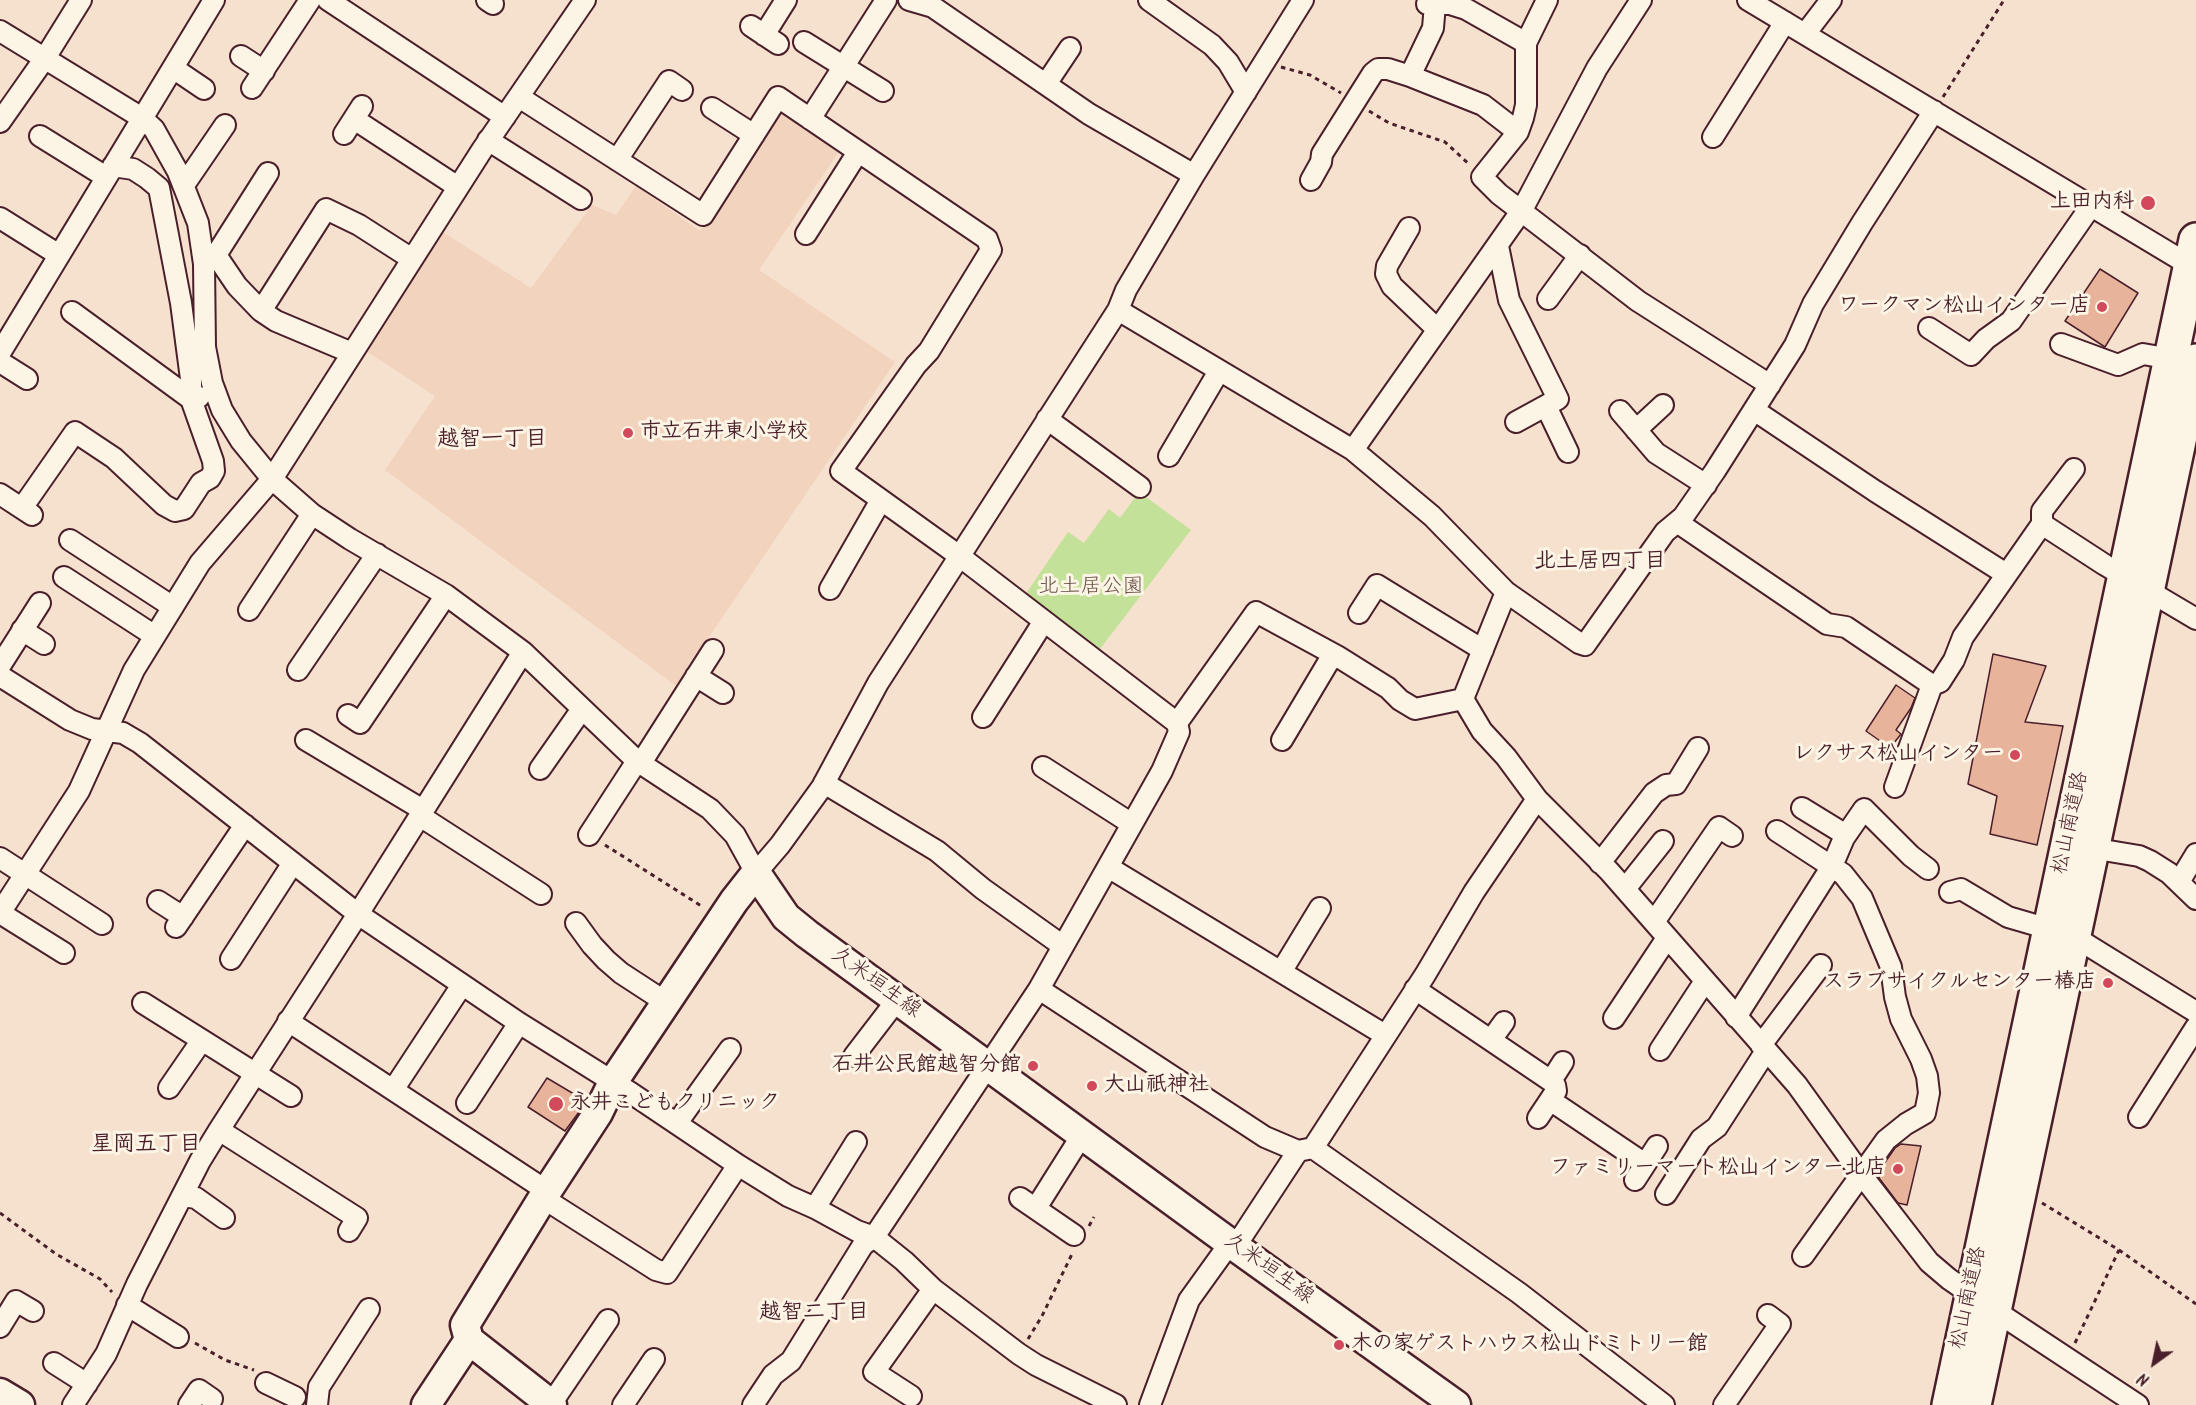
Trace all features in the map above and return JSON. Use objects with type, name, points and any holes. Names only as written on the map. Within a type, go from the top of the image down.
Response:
[{"type":"highway","name":"松山南道路","points":[[1948,1405],[1982,1302],[2183,360],[2194,258]]},
{"type":"highway","name":"松山南道路","points":[[2061,932],[2091,848],[2136,583]]},
{"type":"highway","name":"松山南道路","points":[[1974,1405],[1982,1302]]},
{"type":"main road","points":[[552,1405],[469,1340],[465,1325],[598,1113],[613,1082],[756,873]]},
{"type":"main road","name":"久米垣生線","points":[[756,873],[786,917],[1232,1245],[1456,1405]]},
{"type":"main road","points":[[426,1405],[469,1340]]},
{"type":"main road","points":[[0,1393],[20,1405]]},
{"type":"street","points":[[0,123],[45,58],[81,0]]},
{"type":"street","points":[[0,353],[214,0]]},
{"type":"street","points":[[252,88],[310,0]]},
{"type":"street","points":[[328,0],[505,117]]},
{"type":"street","points":[[64,953],[0,913],[79,791],[134,670],[200,563],[272,479],[458,187],[585,0]]},
{"type":"street","points":[[765,35],[786,0]]},
{"type":"street","points":[[810,119],[886,0]]},
{"type":"street","points":[[909,0],[936,4],[1089,114],[1194,175]]},
{"type":"street","points":[[1149,0],[1212,45],[1228,62],[1246,92]]},
{"type":"street","points":[[0,31],[142,118],[154,129],[184,185],[209,255],[205,347],[216,393],[222,410],[241,441],[272,479],[312,514],[446,595],[523,652],[639,762],[710,809],[735,835],[756,873],[780,845],[824,783],[878,683],[958,555],[1118,310],[1126,290],[1194,175],[1303,0]]},
{"type":"street","points":[[1547,0],[1526,43],[1526,105],[1518,132],[1482,177],[1499,194],[1638,301],[1770,385]]},
{"type":"street","points":[[1353,450],[1522,210],[1597,69],[1641,0]]},
{"type":"street","points":[[1748,0],[1779,12],[1805,34],[2091,206],[2194,258]]},
{"type":"street","points":[[1805,34],[1831,0]]},
{"type":"street","points":[[1410,76],[1433,28],[1431,4],[1450,4],[1466,9],[1526,43]]},
{"type":"street","points":[[1713,137],[1779,12]]},
{"type":"street","points":[[804,42],[883,90]]},
{"type":"street","points":[[1046,84],[1070,48]]},
{"type":"street","points":[[241,56],[264,71]]},
{"type":"street","points":[[172,68],[204,89]]},
{"type":"street","points":[[1311,180],[1321,162],[1322,154],[1373,73],[1378,69],[1388,69],[1410,76],[1483,105],[1518,132]]},
{"type":"street","points":[[617,160],[669,81],[682,90]]},
{"type":"street","points":[[519,97],[703,215],[778,97],[987,239],[991,250],[929,351],[916,365],[841,471],[958,555],[1178,723]]},
{"type":"street","points":[[712,108],[754,135]]},
{"type":"street","points":[[1118,310],[1353,450],[1432,516],[1506,592],[1585,645],[1665,532],[1683,517],[1706,485],[1795,345],[1813,304],[1862,223],[1934,111]]},
{"type":"street","points":[[353,119],[458,187]]},
{"type":"street","points":[[184,185],[225,125]]},
{"type":"street","points":[[0,494],[27,512],[75,432],[114,458],[164,505],[175,511],[184,509],[201,483],[210,478],[214,471],[191,399],[191,380],[181,303],[159,188],[132,170],[109,171],[40,136]]},
{"type":"street","points":[[489,140],[581,199]]},
{"type":"street","points":[[806,234],[858,152]]},
{"type":"street","points":[[209,255],[268,173]]},
{"type":"street","points":[[1929,328],[1971,355],[1986,339],[2011,321],[2091,206]]},
{"type":"street","points":[[261,311],[326,209],[359,225],[412,260]]},
{"type":"street","points":[[0,219],[58,255]]},
{"type":"street","points":[[1409,228],[1386,274],[1392,286],[1437,328]]},
{"type":"street","points":[[1498,246],[1520,344],[1558,399],[1516,423]]},
{"type":"street","points":[[209,255],[261,311],[276,321],[352,353]]},
{"type":"street","points":[[1548,299],[1580,255]]},
{"type":"street","points":[[72,312],[191,399],[216,393]]},
{"type":"street","points":[[2061,344],[2118,365],[2143,354],[2183,360]]},
{"type":"street","points":[[0,362],[27,379]]},
{"type":"street","points":[[1168,456],[1219,371]]},
{"type":"street","points":[[1636,430],[1663,405]]},
{"type":"street","points":[[1546,406],[1568,452]]},
{"type":"street","points":[[1754,410],[2006,574]]},
{"type":"street","points":[[1620,411],[1656,453],[1706,485]]},
{"type":"street","points":[[1047,419],[1140,487]]},
{"type":"street","points":[[1895,787],[1932,685],[1940,682],[1954,660],[1963,637],[2042,524],[2042,512],[2074,469]]},
{"type":"street","points":[[830,589],[881,500]]},
{"type":"street","points":[[249,610],[312,514]]},
{"type":"street","points":[[1677,522],[1827,624],[1846,627],[1932,685]]},
{"type":"street","points":[[2042,524],[2196,619]]},
{"type":"street","points":[[70,540],[173,607]]},
{"type":"street","points":[[298,670],[311,638],[377,554]]},
{"type":"street","points":[[64,577],[155,636]]},
{"type":"street","points":[[1359,613],[1377,585],[1483,650]]},
{"type":"street","points":[[1463,699],[1506,592]]},
{"type":"street","points":[[348,715],[360,723],[446,595]]},
{"type":"street","points":[[0,666],[40,603]]},
{"type":"street","points":[[753,1405],[773,1375],[791,1360],[863,1245],[874,1237],[1039,989],[1162,771],[1179,732],[1178,723],[1256,612],[1337,656],[1388,688],[1400,700],[1415,709],[1463,699]]},
{"type":"street","points":[[982,717],[1044,621]]},
{"type":"street","points":[[22,630],[44,644]]},
{"type":"street","points":[[589,835],[713,650]]},
{"type":"street","points":[[73,1405],[106,1354],[127,1305],[200,1161],[523,652]]},
{"type":"street","points":[[1282,740],[1329,661],[1337,656]]},
{"type":"street","points":[[0,676],[70,720],[92,729],[123,733],[140,743],[358,914],[519,1023],[738,1165],[788,1196],[857,1231],[874,1237],[904,1261],[933,1289],[1019,1354],[1036,1365],[1116,1405]]},
{"type":"street","points":[[696,676],[723,693]]},
{"type":"street","points":[[1463,699],[1482,731],[1506,757],[1537,799],[1625,889],[1797,1085],[1860,1174],[1929,1262],[1982,1302],[2138,1405]]},
{"type":"street","points":[[540,769],[582,709]]},
{"type":"street","points":[[306,740],[422,813],[529,893]]},
{"type":"street","points":[[1600,862],[1654,793],[1666,785],[1682,789],[1698,748]]},
{"type":"street","points":[[1043,767],[1132,824]]},
{"type":"street","points":[[824,783],[937,851],[983,889],[1063,946]]},
{"type":"street","points":[[1150,1405],[1189,1300],[1306,1150],[1416,989],[1474,892],[1537,799]]},
{"type":"street","points":[[1802,808],[1846,835]]},
{"type":"street","points":[[1736,1017],[1832,867],[1846,835],[1864,809],[1911,856],[1928,869]]},
{"type":"street","points":[[158,901],[179,922],[244,825]]},
{"type":"street","points":[[1654,922],[1719,827],[1732,836]]},
{"type":"street","points":[[1777,831],[1843,874],[1862,898],[1891,967],[1901,1019],[1924,1067],[1929,1093],[1925,1113],[1886,1140],[1803,1256]]},
{"type":"street","points":[[1625,889],[1663,841]]},
{"type":"street","points":[[2091,848],[2139,856],[2158,866],[2196,899]]},
{"type":"street","points":[[2179,882],[2196,854]]},
{"type":"street","points":[[0,858],[102,924]]},
{"type":"street","points":[[231,959],[293,863]]},
{"type":"street","points":[[1108,867],[1385,1035]]},
{"type":"street","points":[[1950,892],[1961,890],[2008,917],[2061,932],[2196,1012]]},
{"type":"street","points":[[1281,972],[1320,908]]},
{"type":"street","points":[[576,923],[606,960],[666,1003]]},
{"type":"street","points":[[1614,1018],[1667,938]]},
{"type":"street","points":[[1666,1194],[1701,1139],[1717,1127],[1764,1048],[1821,965]]},
{"type":"street","points":[[1660,1050],[1705,981]]},
{"type":"street","points":[[393,1090],[462,984]]},
{"type":"street","points":[[1039,989],[1265,1137],[1306,1150],[1519,1293],[1664,1405]]},
{"type":"street","points":[[1416,989],[1491,1040],[1640,1172],[1657,1146]]},
{"type":"street","points":[[854,1056],[897,999]]},
{"type":"street","points":[[143,1003],[291,1096]]},
{"type":"street","points":[[288,1021],[656,1270],[667,1273],[738,1165]]},
{"type":"street","points":[[1491,1040],[1504,1022]]},
{"type":"street","points":[[466,1103],[519,1023]]},
{"type":"street","points":[[2139,1117],[2196,1027]]},
{"type":"street","points":[[169,1088],[202,1040]]},
{"type":"street","points":[[677,1124],[730,1049]]},
{"type":"street","points":[[1538,1118],[1563,1062]]},
{"type":"street","points":[[219,1130],[298,1190],[357,1218],[348,1231]]},
{"type":"street","points":[[1080,1235],[1028,1203],[1082,1135]]},
{"type":"street","points":[[815,1208],[856,1142]]},
{"type":"street","points":[[183,1196],[196,1198],[224,1218]]},
{"type":"street","points":[[911,1396],[874,1372],[933,1289]]},
{"type":"street","points":[[0,1327],[16,1301],[33,1311]]},
{"type":"street","points":[[127,1305],[178,1337]]},
{"type":"street","points":[[317,1405],[319,1387],[371,1316]]},
{"type":"street","points":[[1724,1405],[1780,1324],[1768,1316]]},
{"type":"street","points":[[552,1405],[608,1320]]},
{"type":"street","points":[[623,1405],[654,1359]]},
{"type":"street","points":[[54,1364],[87,1384]]},
{"type":"street","points":[[189,1405],[199,1390],[212,1399]]},
{"type":"path","points":[[1934,111],[2004,0]]},
{"type":"path","points":[[1263,65],[1310,75],[1389,123],[1445,142],[1482,177]]},
{"type":"path","points":[[589,835],[723,919]]},
{"type":"path","points":[[2033,1198],[2119,1250],[2196,1304]]},
{"type":"path","points":[[0,1213],[56,1254],[100,1279],[127,1305]]},
{"type":"path","points":[[1019,1354],[1042,1316],[1080,1235],[1094,1217]]},
{"type":"path","points":[[2067,1358],[2119,1250]]},
{"type":"path","points":[[178,1337],[195,1342],[225,1360],[269,1377],[279,1394]]},
{"type":"shaded area","name":"市立石井東小学校","points":[[779,108],[840,150],[759,270],[895,362],[676,686],[385,470],[435,396],[363,349],[438,229],[531,288],[592,205],[616,215],[636,186],[700,231]]},
{"type":"green space","name":"北土居公園","points":[[1139,492],[1191,530],[1100,649],[1025,595],[1068,532],[1084,543],[1109,509],[1120,518]]},
{"type":"building","name":"ワークマン松山インター店","points":[[2100,269],[2138,293],[2105,347],[2065,321]]},
{"type":"building","name":"レクサス松山インター","points":[[1993,654],[2046,666],[2025,722],[2063,726],[2037,845],[1990,834],[1997,796],[1968,784]]},
{"type":"building","points":[[1896,685],[1915,698],[1896,730],[1901,734],[1890,748],[1866,731]]},
{"type":"building","name":"永井こどもクリニック","points":[[547,1078],[584,1100],[579,1112],[565,1131],[528,1107]]},
{"type":"building","name":"ファミリーマート松山インター北店","points":[[1901,1144],[1921,1146],[1907,1205],[1898,1203],[1879,1178],[1881,1168],[1895,1148]]},
{"type":"place","name":"上田内科","points":[[2148,203]]},
{"type":"place","name":"ワークマン松山インター店","points":[[2102,307]]},
{"type":"place","name":"市立石井東小学校","points":[[628,433]]},
{"type":"place","name":"レクサス松山インター","points":[[2015,755]]},
{"type":"place","name":"スラブサイクルセンター椿店","points":[[2108,983]]},
{"type":"place","name":"石井公民館越智分館","points":[[1033,1066]]},
{"type":"place","name":"大山祇神社","points":[[1092,1086]]},
{"type":"place","name":"永井こどもクリニック","points":[[556,1104]]},
{"type":"place","name":"ファミリーマート松山インター北店","points":[[1898,1169]]},
{"type":"place","name":"木の家ゲストハウス松山ドミトリー館","points":[[1339,1345]]},
{"type":"district","name":"越智一丁目","points":[[492,441]]},
{"type":"district","name":"北土居四丁目","points":[[1600,563]]},
{"type":"district","name":"星岡五丁目","points":[[146,1146]]},
{"type":"district","name":"越智二丁目","points":[[814,1314]]}]
